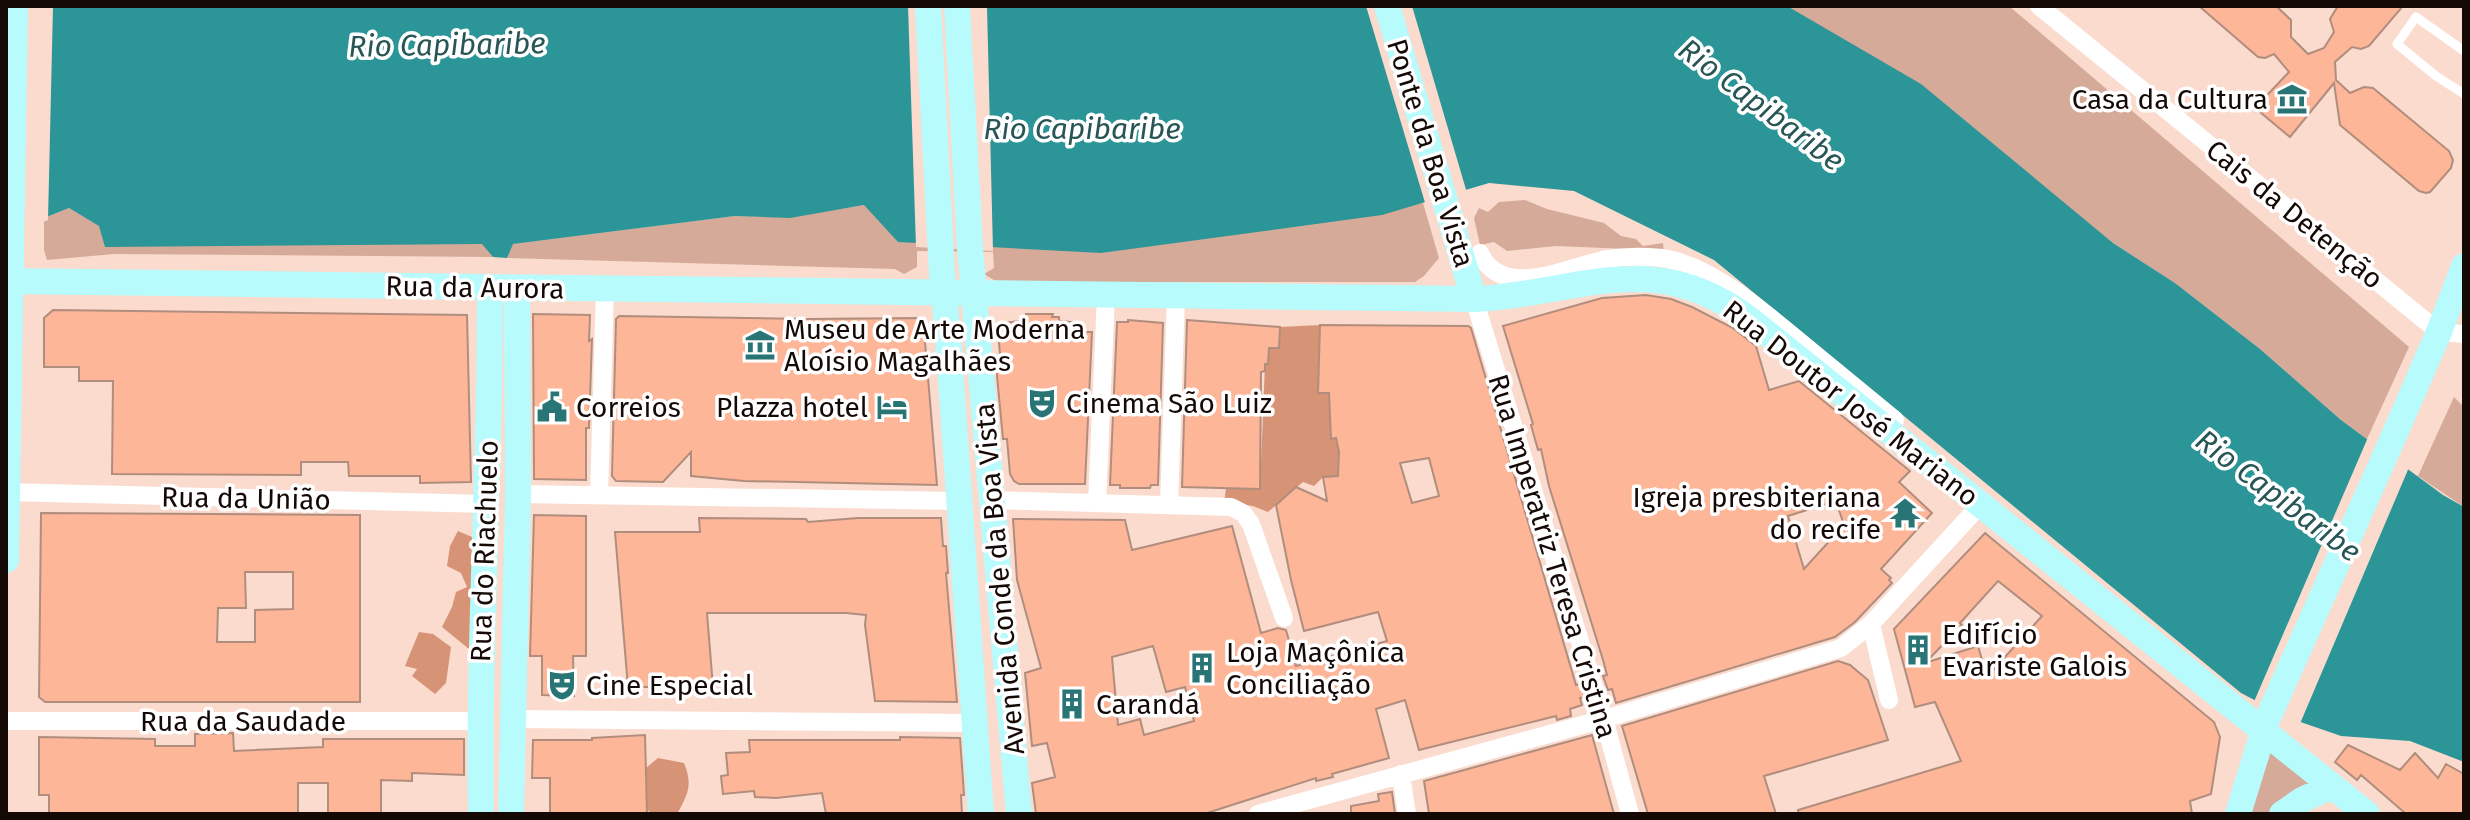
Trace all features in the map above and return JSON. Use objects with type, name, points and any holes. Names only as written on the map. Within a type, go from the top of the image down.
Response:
[{"type":"main road","points":[[6,560],[15,6]]},
{"type":"main road","name":"Avenida Conde da Boa Vista","points":[[928,6],[940,250],[981,814]]},
{"type":"main road","name":"Avenida Conde da Boa Vista","points":[[957,6],[970,248],[1019,814]]},
{"type":"main road","name":"Ponte da Boa Vista","points":[[1387,6],[1471,255],[1474,299]]},
{"type":"main road","points":[[2238,814],[2260,720],[2393,438],[2452,333],[2464,266]]},
{"type":"main road","name":"Rua Doutor José Mariano","points":[[943,293],[1474,299],[1532,294],[1600,280],[1639,278],[1671,282],[1702,292],[1749,319],[2260,720],[2367,814]]},
{"type":"main road","name":"Rua da Aurora","points":[[9,281],[943,293]]},
{"type":"main road","name":"Rua do Riachuelo","points":[[481,814],[479,721],[487,504],[490,287]]},
{"type":"main road","name":"Rua do Riachuelo","points":[[511,814],[518,494],[517,288]]},
{"type":"main road","points":[[2282,814],[2302,800],[2332,786]]},
{"type":"street","name":"Cais da Detenção","points":[[2039,6],[2452,333]]},
{"type":"street","points":[[1471,255],[1504,277],[1525,279],[1607,259],[1636,256],[1665,258],[1688,265],[1725,285],[1755,305],[2260,720]]},
{"type":"street","points":[[599,495],[605,289]]},
{"type":"street","points":[[1097,503],[1106,295]]},
{"type":"street","points":[[1169,505],[1176,296]]},
{"type":"street","name":"Rua Imperatriz Teresa Cristina","points":[[1474,299],[1604,719],[1630,814]]},
{"type":"street","name":"Rua da União","points":[[7,492],[487,504]]},
{"type":"street","points":[[518,494],[959,501]]},
{"type":"street","points":[[993,500],[1231,507],[1243,513],[1251,524],[1284,618]]},
{"type":"street","points":[[1258,814],[1604,719],[1841,648],[1871,624],[1982,503]]},
{"type":"street","points":[[1871,624],[1889,700]]},
{"type":"street","points":[[513,719],[975,723]]},
{"type":"street","name":"Rua da Saudade","points":[[6,721],[479,721]]},
{"type":"street","points":[[1401,774],[1407,814]]},
{"type":"lane","points":[[2464,51],[2416,17],[2397,44],[2464,94]]},
{"type":"shaded area","points":[[1787,6],[2009,6],[2409,347],[2367,439],[2175,283],[2113,243]]},
{"type":"shaded area","points":[[1525,200],[1547,209],[1604,223],[1621,236],[1636,239],[1643,246],[1663,243],[1664,254],[1556,246],[1507,251],[1494,242],[1480,245],[1474,218],[1479,208],[1488,212],[1499,202]]},
{"type":"shaded area","points":[[1423,203],[1439,258],[1415,282],[997,282],[984,274],[994,268],[993,252],[917,251],[917,267],[904,274],[895,269],[507,258],[512,244],[735,216],[790,217],[865,205],[1101,253]]},
{"type":"shaded area","points":[[69,208],[100,226],[483,244],[493,257],[114,254],[47,260],[44,218]]},
{"type":"shaded area","points":[[1320,325],[1318,392],[1329,393],[1331,438],[1339,438],[1346,483],[1333,477],[1323,477],[1314,486],[1303,482],[1268,512],[1253,506],[1224,502],[1226,489],[1260,489],[1265,364],[1269,348],[1279,348],[1280,327]]},
{"type":"shaded area","points":[[2454,397],[2464,407],[2464,507],[2418,476]]},
{"type":"shaded area","points":[[458,531],[479,540],[469,649],[442,627],[456,592],[467,587],[461,573],[447,566],[450,546]]},
{"type":"shaded area","points":[[419,632],[433,634],[451,647],[446,683],[435,694],[412,676],[417,669],[405,666]]},
{"type":"shaded area","points":[[2263,732],[2322,778],[2290,814],[2241,814]]},
{"type":"shaded area","points":[[658,758],[684,763],[687,771],[688,789],[677,814],[651,814],[647,809],[646,768]]},
{"type":"water","name":"Rio Capibaribe","points":[[6,6],[1787,6],[1921,84],[2113,243],[2175,283],[2260,349],[2341,420],[2464,507],[2464,762],[2410,741],[2341,736],[2289,718],[2241,693],[1714,260],[1574,191],[1489,183],[1382,215],[1101,253],[898,242],[864,205],[790,218],[735,216],[513,244],[507,258],[493,257],[482,244],[105,247],[99,226],[69,208],[44,218]]},
{"type":"pier","points":[[6,6],[53,6],[48,220],[6,236]]},
{"type":"pier","points":[[908,6],[987,6],[993,251],[916,247]]},
{"type":"pier","points":[[1366,6],[1412,6],[1467,193],[1426,206]]},
{"type":"pier","points":[[2369,435],[2410,465],[2299,726],[2253,704]]},
{"type":"building","name":"Casa da Cultura","points":[[2199,6],[2276,6],[2291,20],[2291,37],[2308,54],[2324,48],[2334,32],[2330,19],[2338,6],[2403,6],[2369,46],[2361,49],[2352,47],[2335,62],[2336,80],[2350,93],[2364,87],[2373,88],[2449,151],[2453,160],[2451,168],[2430,192],[2419,191],[2340,125],[2334,83],[2290,137],[2255,108],[2289,72],[2274,54],[2258,57]]},
{"type":"building","points":[[1646,295],[1671,299],[1733,328],[1756,346],[1769,390],[1799,381],[1910,471],[1899,482],[1932,513],[1881,569],[1892,583],[1855,622],[1835,637],[1616,703],[1612,689],[1608,690],[1603,676],[1607,675],[1603,660],[1503,326],[1602,298]],"holes":[[[1836,501],[1844,525],[1804,569],[1788,516]]]},
{"type":"building","points":[[53,310],[467,315],[471,482],[420,483],[420,476],[349,476],[348,462],[301,462],[301,475],[112,474],[113,381],[79,381],[79,367],[44,367],[44,318]]},
{"type":"building","points":[[533,314],[590,315],[589,341],[592,339],[586,480],[534,479]]},
{"type":"building","name":"Cinema São Luiz","points":[[1026,314],[1053,314],[1052,317],[1059,317],[1059,321],[1077,324],[1083,332],[1092,332],[1085,484],[1019,484],[1010,474],[997,376],[997,368],[1001,367],[998,330],[1003,323],[1020,321]]},
{"type":"building","points":[[619,316],[923,318],[937,485],[744,481],[691,476],[691,452],[663,482],[616,481],[612,476],[616,319]]},
{"type":"building","points":[[1187,320],[1280,327],[1279,348],[1269,348],[1268,364],[1261,372],[1260,489],[1182,487]]},
{"type":"building","points":[[1117,322],[1163,323],[1158,485],[1151,485],[1150,488],[1110,485]]},
{"type":"building","points":[[1320,325],[1471,328],[1576,685],[1581,684],[1585,697],[1580,698],[1582,705],[1570,709],[1571,716],[1557,720],[1556,716],[1419,750],[1405,700],[1376,709],[1389,758],[1332,774],[1333,777],[1316,781],[1316,778],[1204,814],[1036,814],[1032,783],[1055,777],[1047,743],[1032,746],[1025,673],[1041,668],[1017,580],[1013,519],[1125,520],[1132,550],[1232,526],[1261,633],[1278,628],[1286,630],[1296,666],[1387,641],[1378,612],[1304,631],[1276,505],[1296,487],[1327,501],[1323,477],[1338,476],[1339,452],[1336,438],[1331,439],[1329,393],[1318,393]],"holes":[[[1429,458],[1439,496],[1412,503],[1400,463]],[[1153,646],[1166,692],[1185,687],[1194,721],[1144,735],[1140,719],[1118,725],[1112,657]]]},
{"type":"building","points":[[41,513],[360,515],[360,702],[45,702],[39,697]],"holes":[[[245,572],[293,572],[293,609],[255,610],[255,642],[217,642],[218,608],[246,608]]]},
{"type":"building","points":[[534,515],[586,516],[586,656],[573,656],[574,696],[542,695],[542,656],[530,656]]},
{"type":"building","points":[[699,518],[806,519],[808,522],[858,518],[941,518],[943,546],[946,546],[957,702],[875,701],[866,615],[846,613],[707,613],[713,687],[628,687],[615,532],[700,532]]},
{"type":"building","points":[[1985,533],[2214,722],[2220,737],[2211,794],[2190,801],[2192,814],[1798,814],[1798,810],[1961,761],[1935,702],[1915,707],[1894,629]],"holes":[[[1998,581],[2042,616],[1987,677],[1978,646],[1925,663]]]},
{"type":"building","points":[[1838,661],[1850,665],[1868,680],[1888,740],[1764,776],[1776,814],[1648,814],[1622,726]]},
{"type":"building","points":[[233,733],[234,751],[323,747],[323,739],[464,739],[464,775],[412,773],[412,781],[381,780],[381,814],[328,814],[328,783],[298,783],[298,814],[49,814],[49,795],[39,795],[39,737],[155,739],[155,746],[195,746],[195,734]]},
{"type":"building","points":[[645,735],[647,814],[550,814],[550,778],[532,778],[533,740],[592,740]]},
{"type":"building","points":[[1592,735],[1614,814],[1429,814],[1424,781]]},
{"type":"building","points":[[900,737],[960,738],[964,795],[961,795],[962,814],[826,814],[822,793],[776,798],[755,797],[754,791],[723,794],[721,776],[728,775],[726,753],[750,752],[749,740],[900,740]]},
{"type":"building","points":[[2348,745],[2400,770],[2415,753],[2438,778],[2446,764],[2464,774],[2464,814],[2406,814],[2361,775],[2357,780],[2335,762]]},
{"type":"building","points":[[1392,792],[1395,814],[1351,814],[1351,806],[1379,801],[1378,794]]},
{"type":"place","name":"Casa da Cultura","points":[[2292,99]]},
{"type":"place","name":"Museu de Arte Moderna Aloísio Magalhães","points":[[760,345]]},
{"type":"place","name":"Cinema São Luiz","points":[[1042,403]]},
{"type":"place","name":"Correios","points":[[552,407]]},
{"type":"place","name":"Plazza hotel","points":[[892,407]]},
{"type":"place","name":"Igreja presbiteriana do recife","points":[[1905,513]]},
{"type":"place","name":"Edifício Evariste Galois","points":[[1918,650]]},
{"type":"place","name":"Loja Maçônica Conciliação","points":[[1202,668]]},
{"type":"place","name":"Cine Especial","points":[[562,685]]},
{"type":"place","name":"Carandá","points":[[1072,704]]}]
